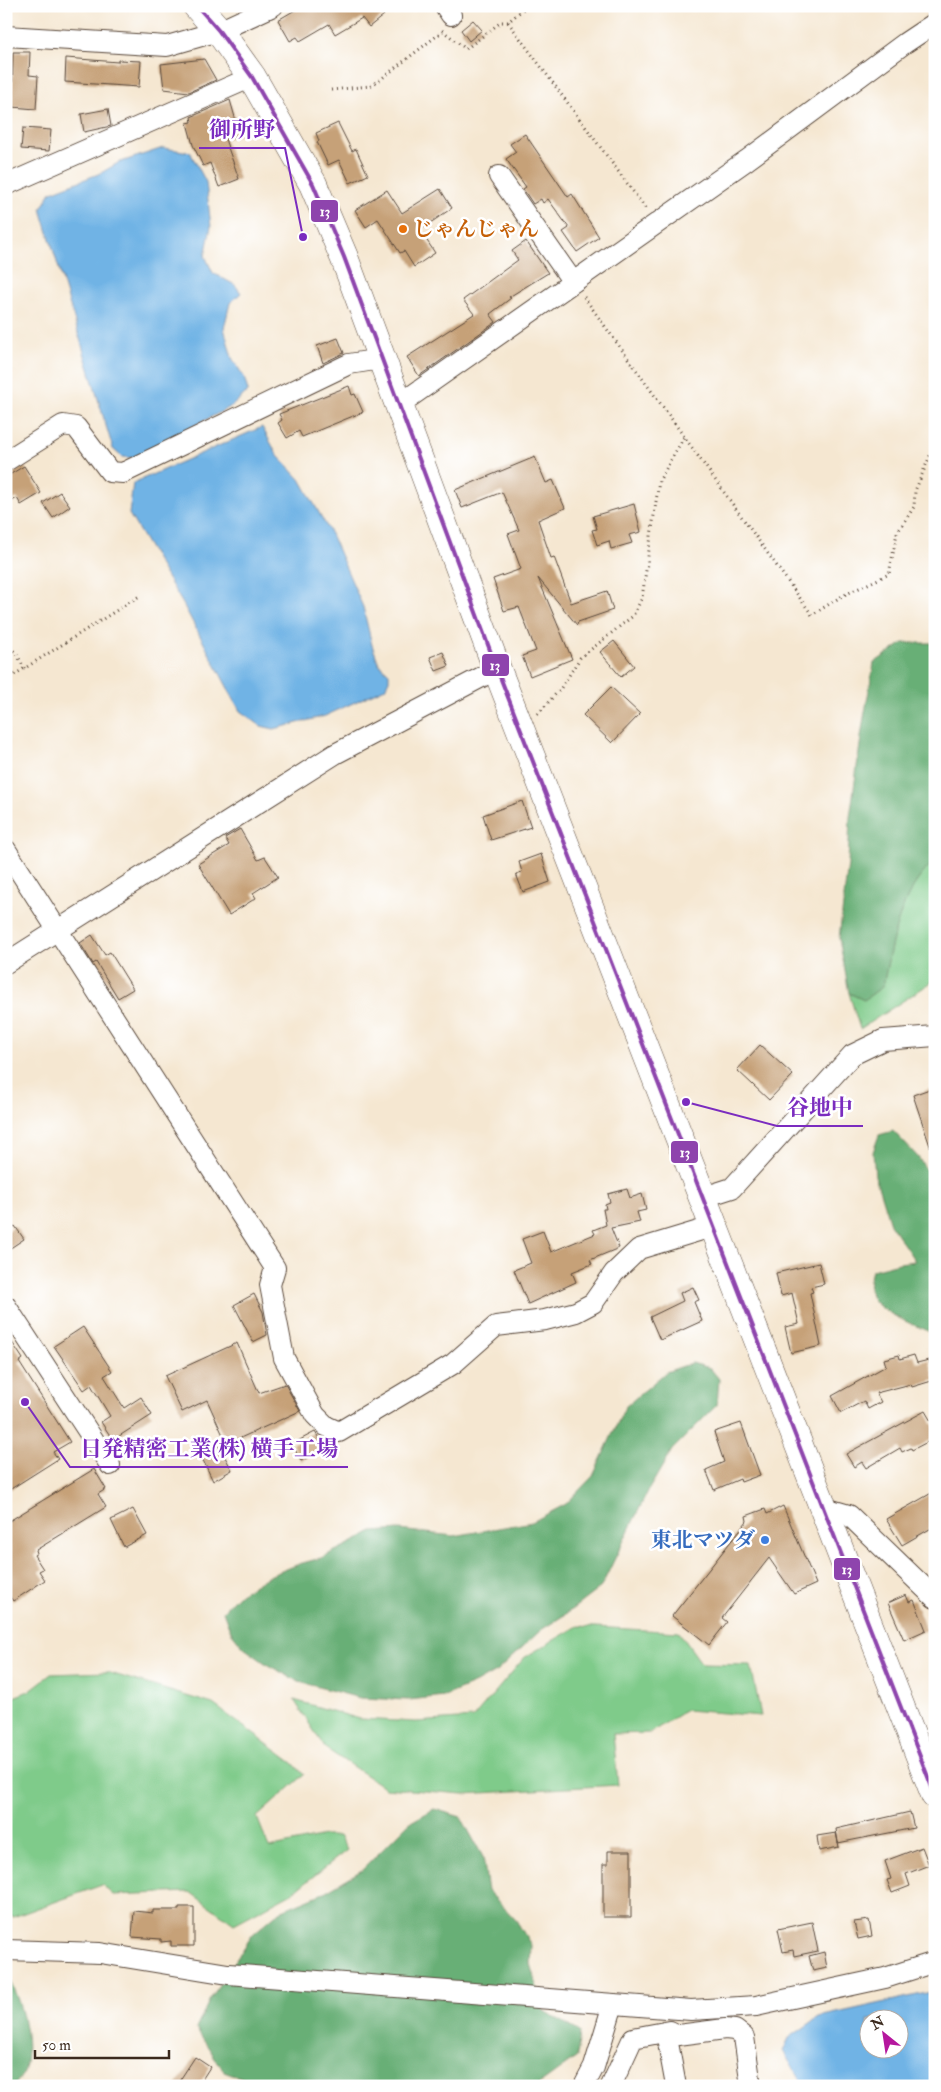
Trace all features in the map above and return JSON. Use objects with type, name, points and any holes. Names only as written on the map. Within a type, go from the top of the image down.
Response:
[{"type":"highway","points":[[197,6],[219,31],[252,77],[313,184],[344,257],[497,669],[825,1508],[935,1795]]},
{"type":"street","points":[[6,36],[167,46],[219,31],[273,6]]},
{"type":"street","points":[[400,404],[747,160],[905,42],[935,23]]},
{"type":"street","points":[[6,185],[252,77]]},
{"type":"street","points":[[499,176],[573,282]]},
{"type":"street","points":[[6,461],[63,425],[76,427],[110,472],[123,473],[349,364],[381,358]]},
{"type":"street","points":[[6,963],[335,754],[497,669]]},
{"type":"street","points":[[6,850],[275,1268],[270,1285],[284,1358],[315,1415],[326,1426],[340,1432],[453,1364],[496,1326],[545,1320],[576,1312],[593,1303],[614,1273],[639,1249],[715,1226]]},
{"type":"street","points":[[704,1197],[732,1188],[852,1055],[883,1040],[935,1036]]},
{"type":"street","points":[[6,1306],[110,1465]]},
{"type":"street","points":[[825,1508],[849,1514],[935,1598]]},
{"type":"street","points":[[6,1950],[100,1953],[228,1974],[690,2010],[756,2006],[885,1978],[935,1962]]},
{"type":"street","points":[[584,2086],[594,2067],[613,2004]]},
{"type":"street","points":[[610,2086],[633,2038],[670,2031],[678,2035],[725,2029],[735,2030],[744,2037],[751,2086]]},
{"type":"street","points":[[666,2032],[676,2086]]},
{"type":"path","points":[[331,90],[370,86],[443,31],[466,49],[501,22],[508,22],[527,6]]},
{"type":"path","points":[[508,22],[656,223]]},
{"type":"path","points":[[573,282],[812,615],[842,596],[889,574],[897,533],[914,507],[915,492],[935,444]]},
{"type":"path","points":[[521,729],[531,722],[561,688],[580,658],[633,616],[642,598],[659,481],[684,437]]},
{"type":"path","points":[[6,680],[25,670],[141,595]]},
{"type":"path","points":[[6,644],[17,654],[25,670]]},
{"type":"green space","points":[[903,643],[935,643],[935,861],[923,873],[905,902],[894,935],[883,986],[864,1000],[849,993],[839,938],[848,864],[850,817],[863,723],[874,663]]},
{"type":"green space","points":[[935,861],[935,980],[860,1029],[849,993],[864,1000],[883,986],[894,935],[905,902],[923,873]]},
{"type":"green space","points":[[893,1131],[918,1157],[935,1183],[935,1334],[888,1312],[873,1300],[870,1292],[872,1270],[915,1261],[890,1224],[875,1176],[873,1152],[879,1135]]},
{"type":"green space","points":[[692,1363],[710,1368],[719,1379],[717,1405],[672,1450],[649,1489],[601,1587],[566,1614],[541,1630],[497,1671],[476,1683],[445,1696],[409,1700],[360,1698],[299,1682],[268,1665],[244,1648],[231,1632],[223,1611],[237,1596],[269,1576],[299,1564],[321,1558],[373,1532],[399,1530],[454,1536],[532,1522],[566,1504],[593,1476],[625,1407],[666,1372]]},
{"type":"green space","points":[[578,1626],[679,1632],[702,1664],[751,1665],[761,1716],[686,1710],[650,1733],[613,1734],[618,1785],[464,1794],[385,1788],[325,1748],[294,1700],[360,1719],[416,1722],[473,1718],[525,1657]]},
{"type":"green space","points":[[107,1672],[213,1704],[293,1763],[304,1775],[257,1817],[269,1848],[324,1836],[339,1836],[347,1850],[292,1893],[234,1924],[190,1892],[113,1895],[102,1885],[13,1917],[6,1914],[6,1700],[29,1691],[51,1674]]},
{"type":"green space","points":[[434,1809],[461,1817],[483,1857],[488,1891],[516,1920],[531,1945],[530,1964],[544,2011],[580,2032],[577,2057],[537,2086],[264,2086],[224,2071],[196,2029],[209,2001],[253,1934],[280,1911],[321,1894],[362,1870],[409,1823]]},
{"type":"green space","points":[[6,1974],[21,2008],[27,2045],[25,2070],[14,2086],[6,2086]]},
{"type":"water","points":[[163,148],[190,152],[206,182],[211,227],[205,256],[213,273],[235,285],[241,293],[230,303],[224,328],[232,358],[244,377],[248,391],[232,406],[134,458],[122,457],[113,449],[41,209],[51,192],[101,173],[118,163]]},
{"type":"water","points":[[262,427],[278,456],[300,479],[331,534],[363,607],[372,645],[379,664],[389,673],[389,680],[385,688],[325,716],[274,729],[261,726],[240,711],[183,604],[129,514],[133,483]]},
{"type":"water","points":[[935,1991],[935,2086],[804,2086],[783,2051],[789,2038],[819,2017]]},
{"type":"building","points":[[302,6],[382,6],[379,8],[384,15],[369,27],[362,18],[335,34],[329,24],[300,41],[297,37],[290,41],[278,20]]},
{"type":"building","points":[[473,20],[482,30],[469,41],[461,30]]},
{"type":"building","points":[[13,52],[30,52],[29,75],[38,76],[36,109],[12,107]]},
{"type":"building","points":[[66,58],[118,62],[118,60],[141,61],[139,87],[65,82]]},
{"type":"building","points":[[204,59],[216,80],[189,92],[164,89],[161,64]]},
{"type":"building","points":[[230,100],[240,135],[225,139],[239,179],[219,187],[210,163],[203,166],[193,145],[187,123],[192,122],[191,117]]},
{"type":"building","points":[[108,109],[111,126],[84,132],[81,114]]},
{"type":"building","points":[[338,123],[352,151],[356,149],[368,175],[350,183],[339,160],[328,165],[317,142],[319,141],[316,133]]},
{"type":"building","points":[[23,128],[51,130],[49,151],[21,149]]},
{"type":"building","points":[[525,134],[568,197],[572,194],[599,237],[577,252],[563,232],[569,228],[548,199],[543,203],[541,199],[533,204],[523,189],[526,187],[506,159],[516,152],[510,144]]},
{"type":"building","name":"じゃんじゃん","points":[[440,189],[452,208],[420,230],[435,253],[414,267],[404,251],[400,253],[378,219],[366,227],[355,210],[387,190],[402,213]]},
{"type":"building","points":[[526,241],[548,273],[509,297],[511,298],[490,314],[496,322],[419,376],[407,357],[474,314],[463,300],[518,260],[512,251]]},
{"type":"building","points":[[338,338],[344,353],[323,363],[317,346]]},
{"type":"building","points":[[349,386],[352,395],[355,394],[363,412],[302,437],[299,431],[287,438],[278,423],[282,420],[279,414]]},
{"type":"building","points":[[535,457],[546,483],[553,480],[565,508],[538,520],[551,558],[554,557],[571,603],[607,591],[613,610],[578,622],[577,625],[538,578],[572,659],[530,676],[522,656],[536,651],[519,607],[504,611],[493,579],[521,569],[508,534],[519,530],[502,492],[462,508],[455,490]]},
{"type":"building","points":[[24,466],[41,493],[21,505],[17,498],[6,505],[6,477]]},
{"type":"building","points":[[60,492],[70,506],[53,518],[43,503]]},
{"type":"building","points":[[634,504],[641,532],[629,535],[632,543],[611,549],[609,541],[597,545],[592,530],[597,529],[593,516]]},
{"type":"building","points":[[614,641],[634,666],[621,677],[600,652]]},
{"type":"building","points":[[443,652],[449,666],[436,671],[430,657]]},
{"type":"building","points":[[611,687],[640,714],[612,743],[583,715]]},
{"type":"building","points":[[522,801],[531,827],[491,840],[483,815]]},
{"type":"building","points":[[240,829],[258,860],[265,857],[278,877],[253,893],[256,898],[229,915],[198,864],[229,845],[225,838]]},
{"type":"building","points":[[541,854],[550,882],[523,892],[516,874],[522,872],[519,862]]},
{"type":"building","points":[[92,935],[105,955],[110,952],[133,989],[118,998],[96,962],[93,964],[80,943]]},
{"type":"building","points":[[760,1045],[793,1075],[769,1100],[737,1070]]},
{"type":"building","points":[[935,1087],[935,1151],[932,1152],[913,1095]]},
{"type":"building","points":[[627,1189],[630,1198],[642,1194],[646,1210],[637,1212],[640,1222],[611,1228],[619,1248],[590,1260],[592,1264],[572,1272],[576,1282],[528,1304],[514,1270],[531,1263],[522,1239],[543,1231],[551,1252],[595,1234],[593,1230],[606,1225],[603,1209],[606,1209],[605,1204],[610,1202],[608,1194]]},
{"type":"building","points":[[15,1226],[24,1239],[6,1251],[6,1232]]},
{"type":"building","points":[[819,1263],[824,1284],[811,1287],[813,1292],[810,1293],[821,1346],[791,1353],[785,1327],[799,1324],[792,1293],[781,1296],[776,1273]]},
{"type":"building","points":[[693,1287],[699,1300],[694,1302],[702,1321],[660,1340],[650,1317],[683,1301],[680,1293]]},
{"type":"building","points":[[254,1294],[263,1312],[267,1335],[253,1342],[234,1305]]},
{"type":"building","points":[[83,1327],[112,1371],[104,1376],[124,1408],[141,1397],[152,1415],[113,1440],[101,1422],[110,1416],[91,1385],[84,1390],[54,1346]]},
{"type":"building","points":[[6,1333],[23,1359],[19,1362],[70,1442],[53,1452],[58,1459],[6,1492]]},
{"type":"building","points":[[237,1343],[259,1393],[285,1384],[300,1411],[227,1444],[207,1400],[182,1412],[165,1376]]},
{"type":"building","points":[[899,1355],[900,1359],[914,1355],[917,1363],[929,1360],[935,1380],[912,1387],[911,1384],[876,1393],[881,1402],[868,1409],[864,1401],[841,1413],[832,1396],[886,1366],[884,1359]]},
{"type":"building","points":[[925,1411],[935,1428],[935,1438],[912,1450],[911,1448],[902,1452],[900,1448],[866,1468],[862,1462],[854,1467],[846,1454]]},
{"type":"building","points":[[741,1423],[760,1475],[741,1482],[740,1479],[714,1490],[706,1470],[724,1462],[714,1432]]},
{"type":"building","points":[[315,1432],[325,1448],[301,1461],[292,1444]]},
{"type":"building","points":[[219,1446],[232,1470],[213,1481],[201,1456]]},
{"type":"building","points":[[94,1469],[106,1489],[98,1494],[106,1507],[36,1550],[37,1553],[34,1555],[43,1569],[39,1571],[45,1580],[13,1601],[6,1591],[6,1523]]},
{"type":"building","points":[[935,1491],[935,1526],[902,1545],[886,1519]]},
{"type":"building","name":"東北マツダ","points":[[783,1506],[816,1584],[794,1594],[769,1558],[722,1618],[727,1622],[709,1645],[672,1616],[747,1521],[746,1516],[765,1509],[767,1514]]},
{"type":"building","points":[[133,1509],[147,1535],[124,1547],[111,1520]]},
{"type":"building","points":[[906,1595],[909,1602],[914,1600],[926,1630],[904,1640],[888,1603]]},
{"type":"building","points":[[910,1812],[914,1828],[838,1843],[836,1829]]},
{"type":"building","points":[[836,1833],[839,1847],[819,1851],[817,1836]]},
{"type":"building","points":[[922,1847],[929,1865],[906,1874],[910,1886],[892,1893],[887,1880],[891,1879],[885,1861]]},
{"type":"building","points":[[608,1851],[631,1851],[631,1917],[603,1917],[603,1864],[608,1864]]},
{"type":"building","points":[[179,1907],[194,1907],[194,1946],[171,1946],[171,1941],[161,1942],[161,1939],[132,1937],[134,1911],[153,1913],[153,1910],[179,1910]]},
{"type":"building","points":[[869,1920],[872,1936],[858,1939],[854,1922]]},
{"type":"building","points":[[812,1922],[818,1951],[794,1956],[793,1950],[783,1952],[778,1929]]},
{"type":"building","points":[[824,1952],[827,1968],[813,1971],[809,1956]]},
{"type":"building","points":[[195,2057],[210,2067],[198,2086],[176,2086]]},
{"type":"transit line","name":"13","points":[[197,6],[219,31],[252,77],[313,184],[344,257],[497,669],[935,1795]]},
{"type":"place","name":"じゃんじゃん","points":[[403,229]]},
{"type":"place","name":"御所野","points":[[303,237]]},
{"type":"place","name":"谷地中","points":[[686,1102]]},
{"type":"place","name":"日発精密工業(株) 横手工場","points":[[25,1402]]},
{"type":"place","name":"東北マツダ","points":[[765,1540]]}]
